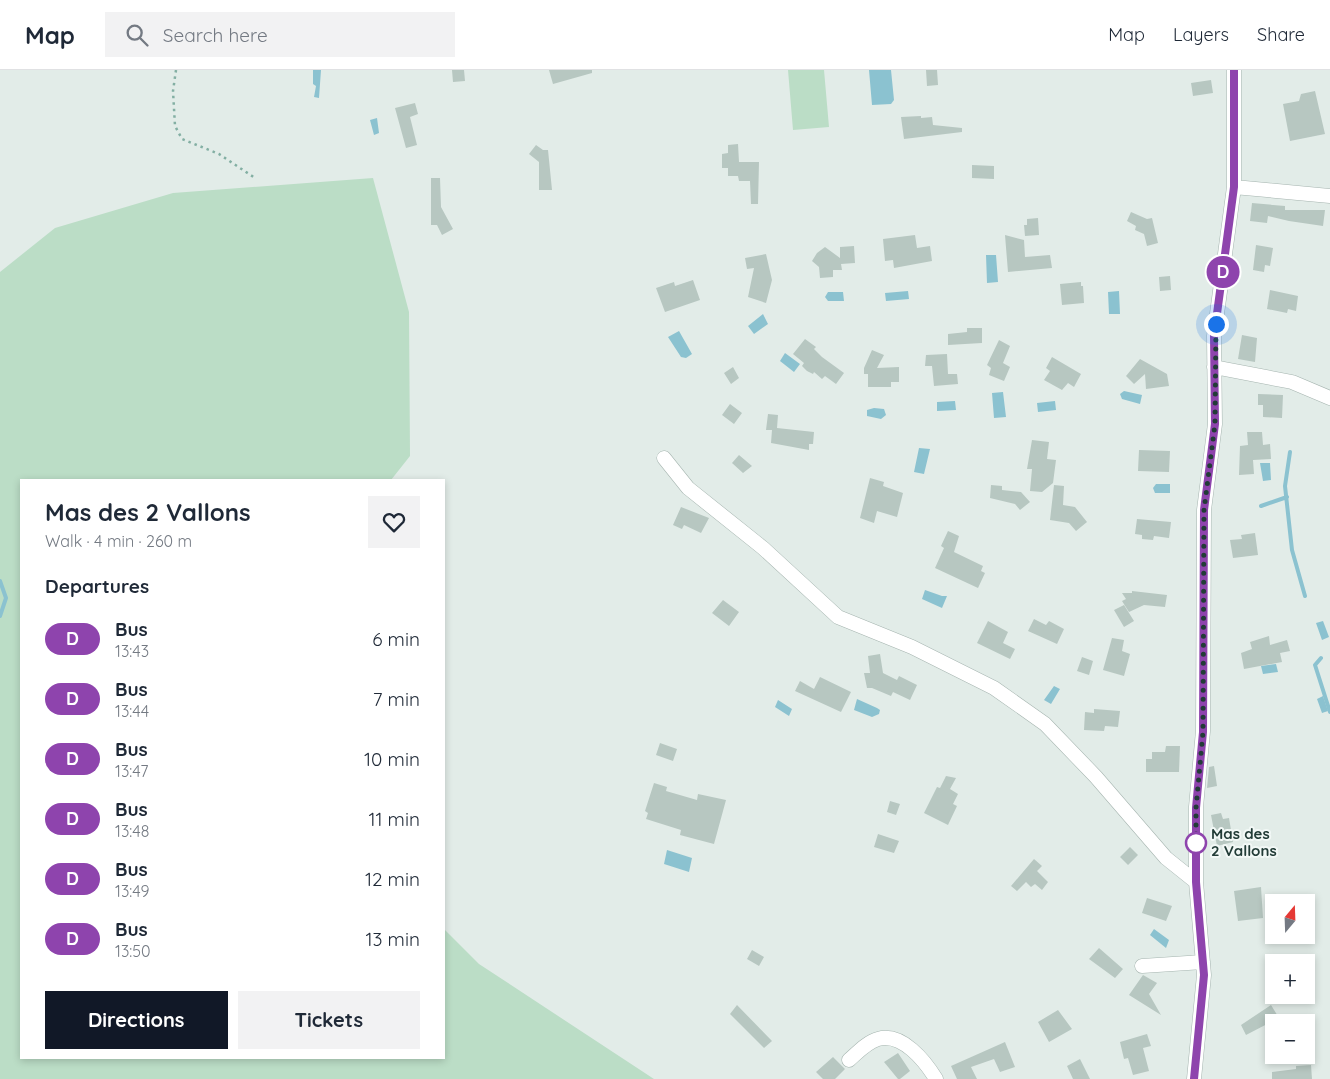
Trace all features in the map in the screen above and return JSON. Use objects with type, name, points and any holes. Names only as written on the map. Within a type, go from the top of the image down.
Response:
[{"type":"street","points":[[1194,1079],[1203,962],[1196,882],[1196,808],[1203,732],[1204,510],[1215,424],[1214,336],[1234,187],[1234,70]]},
{"type":"street","points":[[1234,187],[1330,196]]},
{"type":"street","points":[[1214,367],[1292,382],[1330,398]]},
{"type":"street","points":[[664,458],[688,488],[763,548],[838,618],[912,647],[994,688],[1045,724],[1096,776],[1166,858],[1196,882]]},
{"type":"street","points":[[1142,966],[1203,962]]},
{"type":"street","points":[[849,1060],[878,1039],[890,1038],[905,1044],[936,1079]]},
{"type":"path","points":[[176,70],[173,91],[175,126],[182,139],[220,154],[256,178]]},
{"type":"green space","points":[[788,70],[824,70],[829,127],[793,130]]},
{"type":"green space","points":[[373,178],[409,312],[410,456],[392,479],[20,479],[20,1059],[445,1059],[445,930],[479,964],[654,1079],[0,1079],[0,272],[55,228],[173,193]]},
{"type":"water","points":[[313,70],[321,70],[319,98],[314,97],[316,86],[313,84]]},
{"type":"water","points":[[869,70],[891,70],[894,100],[891,104],[872,105]]},
{"type":"water","points":[[377,118],[379,133],[374,135],[370,120]]},
{"type":"water","points":[[986,255],[996,255],[998,282],[987,283]]},
{"type":"water","points":[[908,291],[909,299],[886,301],[885,293]]},
{"type":"water","points":[[1119,291],[1120,314],[1109,314],[1108,292]]},
{"type":"water","points":[[828,292],[843,292],[844,301],[828,301],[825,297]]},
{"type":"water","points":[[763,314],[768,324],[754,334],[748,326]]},
{"type":"water","points":[[679,331],[692,354],[686,358],[681,357],[668,337]]},
{"type":"water","points":[[785,353],[800,364],[794,372],[780,361]]},
{"type":"water","points":[[1124,391],[1142,395],[1140,404],[1122,399],[1120,394]]},
{"type":"water","points":[[1003,392],[1006,417],[994,418],[992,393]]},
{"type":"water","points":[[955,401],[956,410],[937,411],[937,402]]},
{"type":"water","points":[[1055,401],[1056,410],[1038,412],[1037,403]]},
{"type":"water","points":[[874,408],[884,409],[886,415],[881,419],[867,416],[867,410]]},
{"type":"water","points":[[919,448],[930,449],[924,474],[914,472]]},
{"type":"water","points":[[1260,463],[1270,463],[1271,480],[1263,481]]},
{"type":"water","points":[[1156,484],[1170,484],[1170,493],[1155,493],[1153,488]]},
{"type":"water","points":[[925,590],[947,596],[942,608],[922,599]]},
{"type":"water","points":[[1323,621],[1329,637],[1322,640],[1316,623]]},
{"type":"water","points":[[1276,664],[1278,672],[1263,674],[1261,666]]},
{"type":"water","points":[[1054,686],[1060,689],[1051,704],[1044,700]]},
{"type":"water","points":[[1323,696],[1328,711],[1322,713],[1317,699]]},
{"type":"water","points":[[857,699],[880,710],[879,714],[872,717],[854,710]]},
{"type":"water","points":[[778,700],[792,709],[789,716],[775,707]]},
{"type":"water","points":[[667,850],[692,858],[689,872],[664,864]]},
{"type":"water","points":[[1154,929],[1169,940],[1166,948],[1150,935]]},
{"type":"building","points":[[452,70],[464,70],[465,81],[453,82]]},
{"type":"building","points":[[549,70],[592,70],[592,73],[553,84]]},
{"type":"building","points":[[926,70],[937,70],[938,85],[927,86]]},
{"type":"building","points":[[1211,80],[1213,93],[1193,96],[1191,83]]},
{"type":"building","points":[[1315,91],[1325,134],[1290,141],[1283,104],[1299,101],[1301,94]]},
{"type":"building","points":[[415,103],[418,114],[410,117],[417,145],[406,148],[395,108]]},
{"type":"building","points":[[921,116],[921,118],[932,117],[933,125],[962,128],[962,132],[904,139],[901,117]]},
{"type":"building","points":[[738,144],[739,162],[759,162],[758,204],[751,204],[750,181],[739,181],[738,176],[728,176],[728,168],[722,168],[722,154],[728,153],[728,145]]},
{"type":"building","points":[[536,145],[543,150],[548,150],[552,190],[539,190],[539,162],[529,154]]},
{"type":"building","points":[[972,165],[994,166],[994,179],[972,178]]},
{"type":"building","points":[[431,178],[440,178],[441,207],[453,229],[442,235],[437,225],[431,225]]},
{"type":"building","points":[[1252,203],[1285,206],[1285,210],[1325,210],[1323,226],[1268,216],[1267,223],[1250,221]]},
{"type":"building","points":[[1131,212],[1147,219],[1152,218],[1158,243],[1147,246],[1144,234],[1135,230],[1136,226],[1127,221]]},
{"type":"building","points":[[1038,218],[1039,235],[1025,236],[1024,225],[1027,225],[1027,219]]},
{"type":"building","points":[[915,235],[917,248],[930,246],[932,261],[894,268],[893,260],[885,261],[883,239]]},
{"type":"building","points":[[1005,235],[1024,240],[1025,257],[1050,255],[1052,268],[1008,272]]},
{"type":"building","points":[[1256,245],[1273,248],[1270,266],[1265,265],[1264,272],[1253,270]]},
{"type":"building","points":[[854,246],[855,263],[841,264],[842,270],[833,270],[833,277],[820,278],[819,267],[812,261],[817,253],[825,247],[840,258],[840,247]]},
{"type":"building","points":[[766,254],[772,280],[766,303],[748,297],[754,268],[747,269],[745,258]]},
{"type":"building","points":[[1170,276],[1171,290],[1160,291],[1159,277]]},
{"type":"building","points":[[693,280],[700,300],[665,312],[656,288],[674,282],[675,286]]},
{"type":"building","points":[[1081,282],[1084,303],[1062,305],[1060,284]]},
{"type":"building","points":[[1270,290],[1298,296],[1296,311],[1288,309],[1287,313],[1267,309]]},
{"type":"building","points":[[967,328],[982,328],[982,343],[948,345],[948,334],[967,332]]},
{"type":"building","points":[[1242,335],[1257,338],[1255,362],[1238,359]]},
{"type":"building","points":[[805,339],[816,347],[814,349],[822,357],[844,373],[836,384],[825,376],[822,379],[814,372],[813,374],[807,371],[802,366],[804,363],[793,354]]},
{"type":"building","points":[[999,340],[1010,346],[1003,363],[1010,367],[1004,381],[989,375],[991,368],[987,365]]},
{"type":"building","points":[[872,350],[884,355],[877,368],[899,367],[899,382],[891,382],[891,387],[868,387],[868,374],[864,374],[864,368]]},
{"type":"building","points":[[947,354],[948,374],[957,374],[958,384],[934,386],[932,366],[925,366],[926,355]]},
{"type":"building","points":[[1052,357],[1081,374],[1074,387],[1068,383],[1062,390],[1044,380],[1050,371],[1046,368]]},
{"type":"building","points":[[1140,359],[1167,374],[1169,386],[1146,389],[1145,374],[1134,384],[1126,376]]},
{"type":"building","points":[[733,367],[739,378],[731,384],[724,373]]},
{"type":"building","points":[[1258,394],[1283,395],[1282,418],[1263,417],[1263,405],[1258,405]]},
{"type":"building","points":[[730,404],[742,413],[734,424],[722,415]]},
{"type":"building","points":[[768,414],[778,415],[777,428],[814,432],[813,444],[809,444],[809,450],[771,443],[772,430],[766,430]]},
{"type":"building","points":[[1247,432],[1262,432],[1263,445],[1270,444],[1271,459],[1253,460],[1254,474],[1239,475],[1240,446],[1248,445]]},
{"type":"building","points":[[1032,440],[1049,442],[1047,459],[1056,460],[1053,483],[1042,492],[1030,491],[1032,469],[1027,469]]},
{"type":"building","points":[[1139,450],[1170,451],[1169,472],[1138,471]]},
{"type":"building","points":[[739,455],[752,466],[743,473],[732,463]]},
{"type":"building","points":[[870,478],[884,482],[883,486],[903,493],[897,517],[877,511],[874,523],[860,518]]},
{"type":"building","points":[[991,485],[1002,486],[1002,490],[1021,492],[1030,502],[1020,510],[1015,504],[990,498]]},
{"type":"building","points":[[1054,485],[1064,486],[1063,505],[1075,507],[1087,522],[1076,531],[1069,523],[1050,520]]},
{"type":"building","points":[[681,507],[709,518],[701,533],[684,525],[682,529],[673,525]]},
{"type":"building","points":[[1137,519],[1171,522],[1169,538],[1154,536],[1153,540],[1142,539],[1142,535],[1135,534]]},
{"type":"building","points":[[948,531],[959,536],[954,552],[983,566],[981,571],[985,573],[978,588],[935,568],[944,548],[941,546]]},
{"type":"building","points":[[1255,533],[1258,555],[1233,558],[1230,540],[1242,539],[1241,535]]},
{"type":"building","points":[[1132,591],[1167,595],[1165,607],[1144,605],[1129,612],[1122,601],[1126,599],[1122,593],[1132,593]]},
{"type":"building","points":[[723,600],[739,612],[729,626],[712,613]]},
{"type":"building","points":[[1124,605],[1134,621],[1124,627],[1114,610]]},
{"type":"building","points":[[1034,619],[1046,625],[1049,621],[1064,629],[1057,644],[1028,631]]},
{"type":"building","points":[[988,621],[1008,632],[1003,643],[1015,649],[1010,659],[977,643]]},
{"type":"building","points":[[1269,636],[1270,645],[1287,640],[1290,651],[1280,653],[1282,662],[1244,669],[1241,653],[1252,649],[1250,642]]},
{"type":"building","points":[[1112,638],[1124,640],[1122,651],[1130,654],[1124,676],[1103,670]]},
{"type":"building","points":[[880,654],[883,673],[897,680],[899,676],[917,685],[910,700],[893,692],[891,696],[872,688],[867,688],[864,673],[870,673],[868,656]]},
{"type":"building","points":[[1082,657],[1093,661],[1089,675],[1077,671]]},
{"type":"building","points":[[820,677],[851,692],[841,712],[795,691],[800,681],[814,689]]},
{"type":"building","points":[[1094,709],[1120,711],[1118,727],[1105,726],[1104,731],[1084,730],[1085,712],[1094,713]]},
{"type":"building","points":[[660,743],[677,749],[673,761],[656,755]]},
{"type":"building","points":[[1166,746],[1180,746],[1179,772],[1146,772],[1146,759],[1152,759],[1152,752],[1165,752]]},
{"type":"building","points":[[1214,766],[1217,786],[1207,788],[1209,767]]},
{"type":"building","points":[[946,776],[956,778],[950,789],[958,794],[953,804],[957,806],[948,825],[924,813],[937,787],[940,788]]},
{"type":"building","points":[[654,783],[667,787],[666,791],[697,800],[698,794],[726,800],[714,844],[680,835],[681,830],[646,819],[648,813],[645,811]]},
{"type":"building","points":[[890,801],[900,804],[896,815],[887,812]]},
{"type":"building","points":[[1221,813],[1223,819],[1229,818],[1233,842],[1217,846],[1211,815]]},
{"type":"building","points":[[878,834],[899,841],[894,853],[874,847]]},
{"type":"building","points":[[1130,847],[1138,855],[1128,865],[1120,857]]},
{"type":"building","points":[[1034,859],[1042,866],[1037,871],[1048,882],[1042,890],[1035,884],[1031,887],[1026,882],[1017,891],[1011,886]]},
{"type":"building","points":[[1261,887],[1263,918],[1238,921],[1234,891]]},
{"type":"building","points":[[1147,898],[1172,906],[1166,921],[1142,913]]},
{"type":"building","points":[[1099,948],[1123,969],[1115,978],[1089,959]]},
{"type":"building","points":[[752,950],[764,957],[759,966],[747,959]]},
{"type":"building","points":[[1143,975],[1157,983],[1149,994],[1161,1015],[1129,995]]},
{"type":"building","points":[[737,1005],[772,1041],[764,1048],[730,1014]]},
{"type":"building","points":[[1271,1005],[1277,1014],[1265,1014],[1265,1025],[1246,1035],[1241,1025]]},
{"type":"building","points":[[1058,1010],[1072,1029],[1049,1042],[1038,1022]]},
{"type":"building","points":[[1147,1034],[1151,1046],[1143,1048],[1149,1071],[1133,1075],[1128,1058],[1124,1059],[1120,1042]]},
{"type":"building","points":[[1005,1042],[1015,1067],[1000,1072],[994,1059],[971,1067],[977,1079],[957,1079],[951,1066]]},
{"type":"building","points":[[898,1053],[910,1071],[900,1079],[884,1062]]},
{"type":"building","points":[[833,1057],[845,1069],[835,1079],[823,1079],[816,1072]]},
{"type":"building","points":[[1080,1059],[1090,1079],[1073,1079],[1067,1066]]},
{"type":"building","points":[[1311,1065],[1312,1079],[1272,1079],[1272,1072],[1296,1069],[1296,1066]]},
{"type":"waterway","points":[[1290,452],[1285,486],[1292,550],[1305,596]]},
{"type":"waterway","points":[[1261,506],[1287,497]]},
{"type":"waterway","points":[[0,581],[6,598],[0,616]]},
{"type":"waterway","points":[[1321,658],[1315,665],[1330,712]]},
{"type":"bus line","name":"D","points":[[1194,1079],[1204,975],[1196,882],[1196,808],[1203,732],[1204,510],[1215,424],[1214,336],[1234,187],[1232,104],[1234,70]]},
{"type":"place","name":"Mas des 2 Vallons","points":[[1196,843]]},
{"type":"route","points":[[1196,843],[1196,808],[1203,732],[1204,510],[1215,424],[1214,336],[1216,324]]}]
